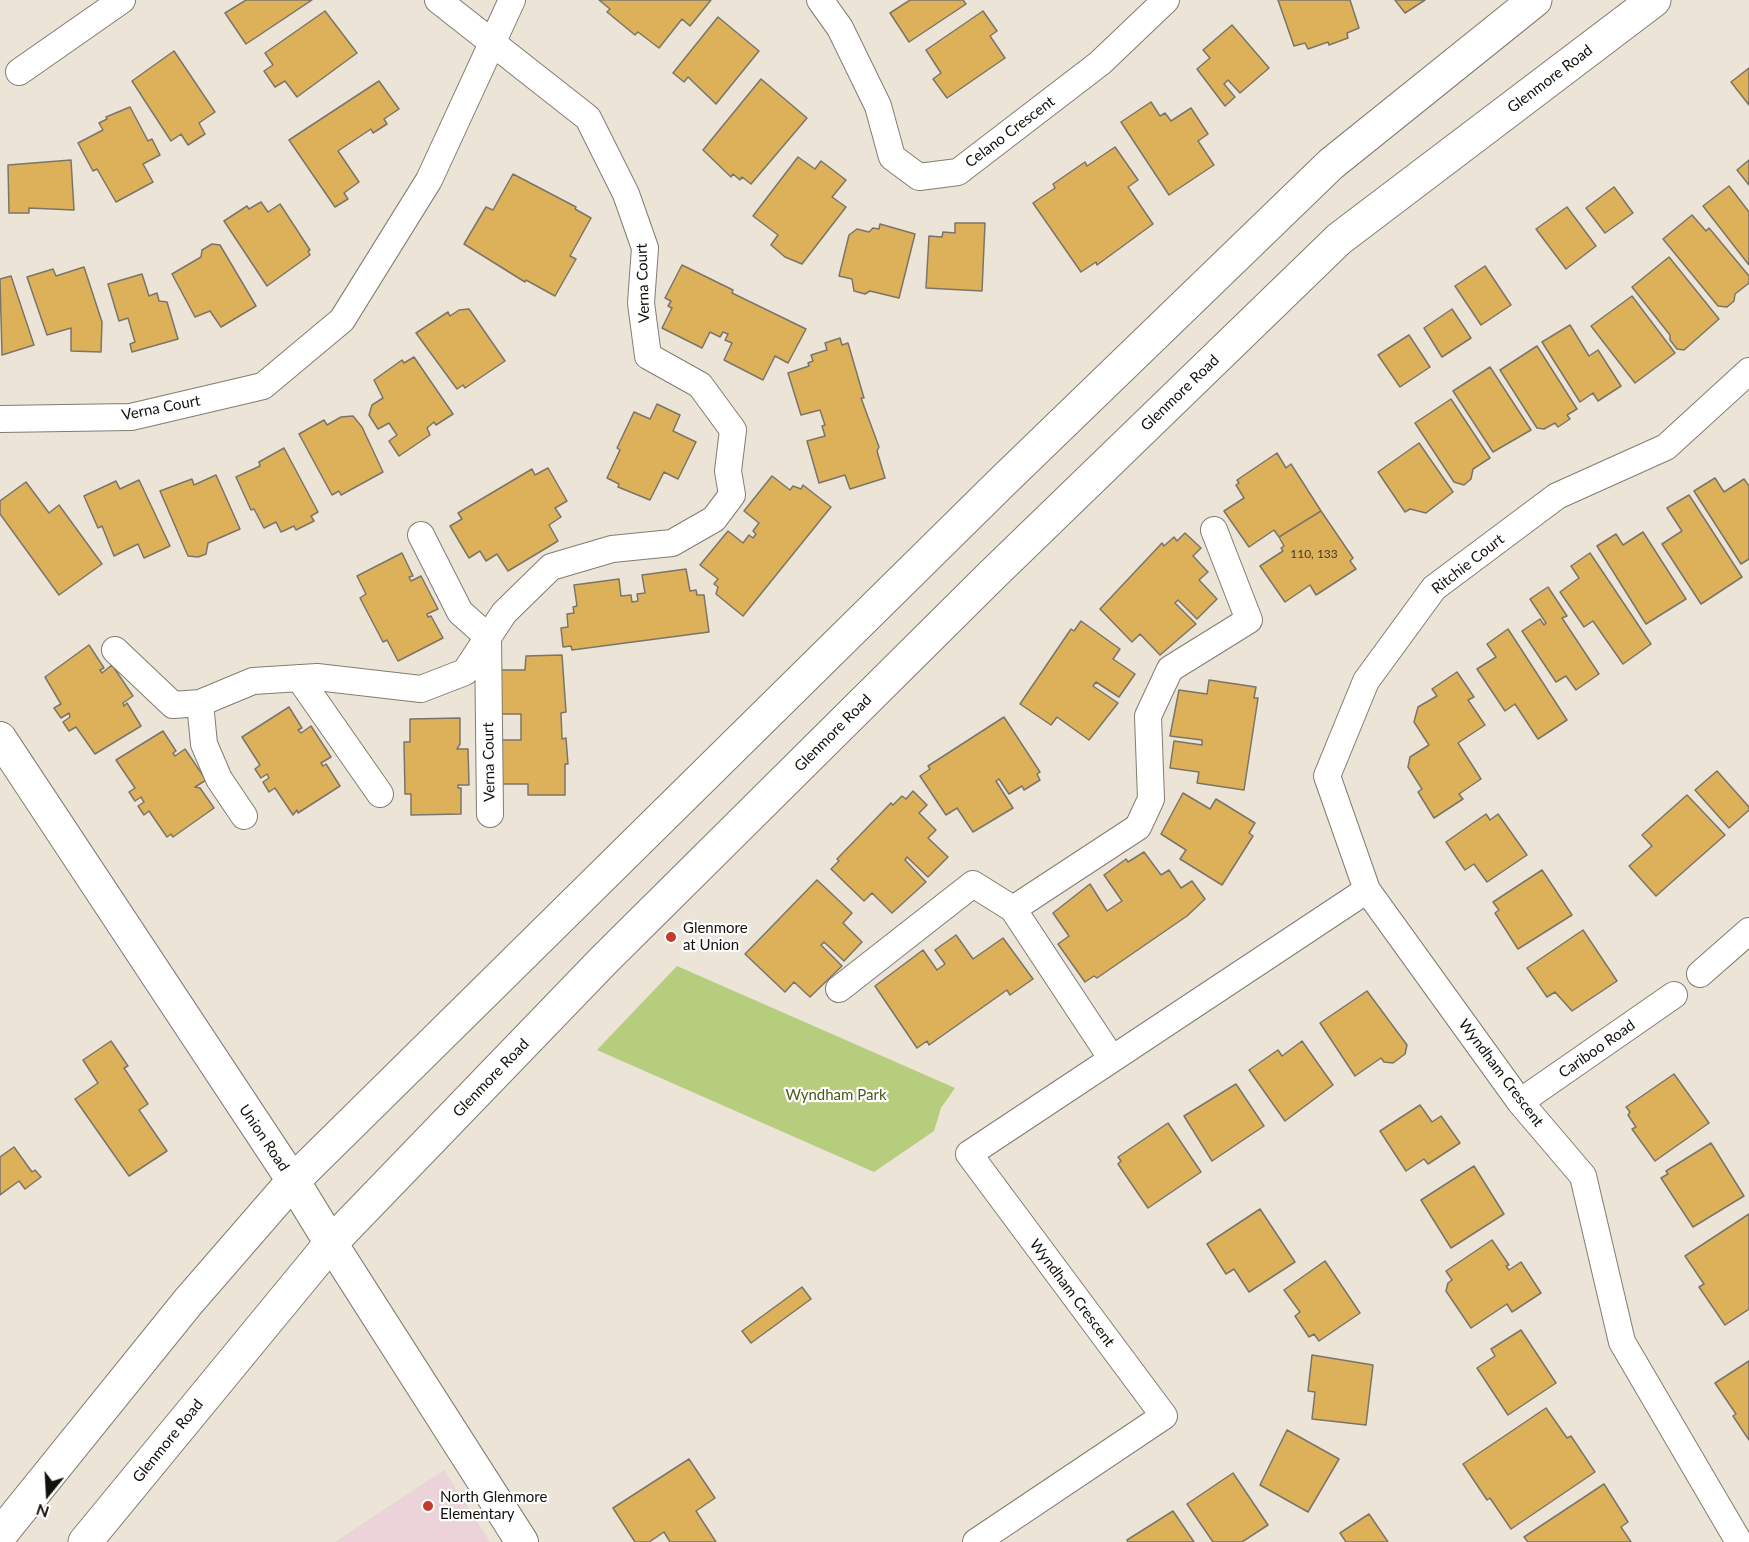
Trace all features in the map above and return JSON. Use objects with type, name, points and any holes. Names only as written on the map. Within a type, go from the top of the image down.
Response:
[{"type":"main road","points":[[0,1535],[188,1302],[293,1181],[1010,474],[1331,164],[1535,0]]},
{"type":"main road","name":"Glenmore Road","points":[[85,1542],[331,1243],[621,943],[993,574],[1339,239],[1654,0]]},
{"type":"main road","name":"Union Road","points":[[293,1181],[331,1243]]},
{"type":"street","points":[[19,72],[123,0]]},
{"type":"street","points":[[438,0],[491,44]]},
{"type":"street","name":"Verna Court","points":[[0,419],[130,417],[264,386],[342,320],[429,180],[512,0]]},
{"type":"street","name":"Celano Crescent","points":[[820,0],[840,28],[878,106],[892,156],[919,177],[958,172],[1100,63],[1166,0]]},
{"type":"street","name":"Verna Court","points":[[115,650],[173,705],[200,703],[253,681],[299,678],[317,677],[421,689],[465,672],[504,613],[551,567],[612,549],[672,543],[714,519],[732,495],[728,471],[733,430],[700,385],[648,356],[641,303],[645,248],[626,194],[588,118],[491,44]]},
{"type":"street","name":"Ritchie Court","points":[[1367,890],[1327,776],[1366,681],[1434,588],[1557,496],[1666,447],[1749,371]]},
{"type":"street","points":[[1013,909],[1138,827],[1151,799],[1148,716],[1170,669],[1249,620],[1214,530]]},
{"type":"street","points":[[421,535],[460,612],[488,637]]},
{"type":"street","name":"Verna Court","points":[[488,637],[490,814]]},
{"type":"street","points":[[299,678],[380,794]]},
{"type":"street","points":[[200,703],[204,744],[219,779],[244,816]]},
{"type":"street","name":"Union Road","points":[[0,738],[293,1181]]},
{"type":"street","points":[[839,989],[973,884],[1013,909],[1112,1059]]},
{"type":"street","name":"Wyndham Crescent","points":[[976,1542],[1164,1416],[969,1154],[1367,890],[1520,1102],[1583,1176],[1622,1342],[1739,1542]]},
{"type":"street","points":[[1700,974],[1749,931]]},
{"type":"street","name":"Cariboo Road","points":[[1520,1102],[1674,995]]},
{"type":"street","name":"Union Road","points":[[331,1243],[522,1542]]},
{"type":"shaded area","name":"North Glenmore Elementary","points":[[444,1470],[490,1542],[335,1542]]},
{"type":"green space","name":"Wyndham Park","points":[[677,966],[955,1088],[941,1108],[934,1131],[874,1172],[597,1050]]},
{"type":"building","points":[[246,0],[312,0],[246,44],[225,13]]},
{"type":"building","points":[[599,0],[711,0],[690,26],[682,19],[659,48],[638,32],[635,35],[607,12],[610,9]]},
{"type":"building","points":[[910,0],[963,0],[966,4],[909,42],[890,13]]},
{"type":"building","points":[[1278,0],[1350,0],[1359,28],[1347,33],[1348,38],[1329,45],[1328,42],[1308,49],[1305,43],[1294,46]]},
{"type":"building","points":[[1395,0],[1425,0],[1405,13]]},
{"type":"building","points":[[325,11],[357,53],[297,97],[285,81],[275,87],[264,71],[273,65],[265,53]]},
{"type":"building","points":[[983,11],[997,31],[990,36],[1005,58],[947,98],[933,79],[941,73],[926,50]]},
{"type":"building","points":[[718,17],[759,51],[716,104],[688,77],[684,82],[673,73]]},
{"type":"building","points":[[1232,25],[1269,68],[1240,93],[1228,80],[1224,84],[1235,97],[1225,106],[1197,69],[1210,58],[1203,50]]},
{"type":"building","points":[[174,51],[215,112],[199,123],[205,134],[188,145],[181,134],[171,141],[132,81]]},
{"type":"building","points":[[1749,68],[1749,105],[1731,82]]},
{"type":"building","points":[[761,79],[807,118],[751,184],[742,177],[740,180],[733,174],[731,177],[703,150]]},
{"type":"building","points":[[379,81],[399,109],[384,119],[387,124],[373,133],[371,129],[338,151],[359,182],[344,193],[348,199],[335,207],[289,140]]},
{"type":"building","points":[[1151,102],[1160,116],[1165,113],[1171,121],[1191,108],[1208,134],[1198,141],[1214,165],[1169,195],[1121,122]]},
{"type":"building","points":[[130,107],[148,141],[152,139],[160,155],[143,164],[153,182],[116,202],[97,169],[93,171],[78,143],[103,130],[99,123],[107,119],[106,117]]},
{"type":"building","points":[[1115,147],[1138,180],[1128,187],[1153,224],[1097,265],[1096,262],[1081,272],[1033,203],[1055,188],[1053,184],[1085,162],[1087,166]]},
{"type":"building","points":[[798,157],[815,169],[821,161],[846,180],[832,197],[846,207],[802,264],[785,257],[771,245],[778,235],[753,216]]},
{"type":"building","points":[[71,160],[74,210],[29,208],[29,213],[9,213],[8,165]]},
{"type":"building","points":[[1749,160],[1749,185],[1737,170]]},
{"type":"building","points":[[513,174],[576,207],[575,209],[591,218],[570,256],[576,259],[555,296],[526,280],[525,282],[464,244],[486,207],[493,210]]},
{"type":"building","points":[[1729,186],[1749,212],[1749,265],[1703,206]]},
{"type":"building","points":[[1614,187],[1633,213],[1605,233],[1586,208]]},
{"type":"building","points":[[261,202],[268,212],[280,204],[310,250],[308,251],[310,255],[267,286],[224,221],[247,206],[249,209]]},
{"type":"building","points":[[1567,207],[1596,246],[1566,269],[1536,229]]},
{"type":"building","points":[[1692,215],[1706,231],[1709,228],[1749,276],[1749,283],[1735,294],[1734,301],[1727,307],[1718,306],[1663,239]]},
{"type":"building","points":[[955,223],[985,223],[982,291],[926,288],[929,236],[942,237],[943,232],[955,233]]},
{"type":"building","points":[[880,224],[915,234],[899,298],[870,291],[865,294],[854,291],[852,279],[839,276],[849,235],[857,229],[869,232],[873,228],[879,229]]},
{"type":"building","points":[[212,244],[220,245],[256,306],[221,327],[210,311],[195,317],[172,274],[201,257],[202,250]]},
{"type":"building","points":[[1669,257],[1719,319],[1684,350],[1677,349],[1670,340],[1670,335],[1632,287]]},
{"type":"building","points":[[682,265],[733,290],[732,293],[806,329],[788,363],[775,356],[763,380],[724,360],[732,343],[725,340],[728,334],[723,332],[720,337],[710,332],[702,348],[662,328],[672,308],[668,306],[671,301],[665,298]]},
{"type":"building","points":[[1485,266],[1511,305],[1481,325],[1455,286]]},
{"type":"building","points":[[84,267],[102,322],[101,352],[71,351],[71,328],[47,335],[27,277],[53,269],[56,276]]},
{"type":"building","points":[[142,274],[149,296],[157,293],[159,301],[167,302],[178,339],[132,352],[130,344],[135,342],[128,318],[119,321],[108,284]]},
{"type":"building","points":[[11,276],[34,345],[2,355],[0,279]]},
{"type":"building","points":[[1632,296],[1675,353],[1635,383],[1591,326]]},
{"type":"building","points":[[469,309],[505,361],[465,388],[463,385],[457,389],[416,333],[448,312],[450,316],[459,310]]},
{"type":"building","points":[[1452,309],[1471,338],[1442,357],[1424,328]]},
{"type":"building","points":[[1570,325],[1589,356],[1598,350],[1621,386],[1598,401],[1593,393],[1580,402],[1542,342]]},
{"type":"building","points":[[1409,335],[1430,367],[1400,387],[1378,355]]},
{"type":"building","points":[[840,338],[842,345],[848,343],[864,398],[861,398],[879,447],[877,451],[885,478],[850,489],[845,475],[819,483],[807,441],[825,436],[822,426],[825,425],[820,410],[801,415],[788,373],[809,366],[808,363],[813,361],[811,355],[827,350],[825,343]]},
{"type":"building","points":[[1537,346],[1577,409],[1567,415],[1570,419],[1558,427],[1555,423],[1544,429],[1537,428],[1500,370]]},
{"type":"building","points":[[414,357],[453,414],[436,425],[434,422],[427,428],[430,435],[399,456],[389,441],[397,435],[389,423],[378,429],[369,415],[372,405],[383,398],[374,380],[402,360],[404,363]]},
{"type":"building","points":[[1490,367],[1531,430],[1493,452],[1453,391]]},
{"type":"building","points":[[1451,399],[1490,458],[1473,469],[1471,479],[1464,485],[1454,482],[1415,423]]},
{"type":"building","points":[[657,404],[680,415],[673,431],[696,442],[678,479],[664,472],[650,500],[618,487],[619,484],[607,478],[620,450],[617,448],[634,412],[650,419]]},
{"type":"building","points":[[353,416],[362,427],[383,472],[341,495],[339,491],[332,495],[299,434],[324,420],[327,425],[341,417]]},
{"type":"building","points":[[1419,443],[1453,492],[1426,513],[1410,509],[1405,512],[1378,472]]},
{"type":"building","points":[[284,448],[318,512],[311,516],[314,521],[296,530],[294,526],[281,532],[276,522],[264,528],[254,509],[251,510],[236,477],[260,466],[259,462]]},
{"type":"building","points":[[1277,453],[1286,468],[1291,464],[1321,511],[1279,537],[1274,530],[1249,547],[1224,511],[1244,498],[1236,485],[1239,483],[1237,480]]},
{"type":"building","points":[[548,468],[567,501],[555,508],[561,517],[549,525],[558,541],[508,571],[497,554],[486,561],[480,551],[469,558],[450,526],[462,519],[458,513],[532,469],[535,475]]},
{"type":"building","points":[[216,475],[240,529],[208,543],[206,554],[198,557],[188,556],[160,491],[192,479],[194,485]]},
{"type":"building","points":[[772,476],[790,490],[793,486],[801,489],[803,485],[831,507],[743,616],[716,594],[718,587],[714,584],[718,579],[700,565],[728,531],[743,543],[749,535],[753,538],[756,534],[753,531],[759,523],[744,511]]},
{"type":"building","points":[[1715,478],[1724,492],[1744,479],[1749,486],[1749,559],[1741,564],[1694,491]]},
{"type":"building","points":[[139,480],[170,546],[144,558],[138,544],[114,556],[102,526],[98,528],[84,496],[116,481],[120,489]]},
{"type":"building","points":[[26,482],[49,513],[59,505],[102,564],[59,595],[0,514],[0,501]]},
{"type":"building","points":[[1689,495],[1742,577],[1701,604],[1662,544],[1682,531],[1667,508]]},
{"type":"building","points":[[1321,511],[1353,558],[1350,561],[1356,569],[1316,595],[1310,585],[1285,602],[1260,566],[1283,551],[1281,548],[1284,546],[1279,537]]},
{"type":"building","points":[[1643,532],[1686,599],[1646,624],[1597,546],[1616,534],[1623,545]]},
{"type":"building","points":[[1185,533],[1201,548],[1193,556],[1208,572],[1199,580],[1217,599],[1197,619],[1178,600],[1175,603],[1196,624],[1160,655],[1140,634],[1132,642],[1100,609],[1162,543],[1164,546],[1174,537],[1177,541]]},
{"type":"building","points":[[402,553],[413,576],[409,577],[411,581],[421,576],[438,609],[427,614],[428,617],[431,616],[443,638],[398,661],[387,640],[383,642],[360,598],[366,594],[357,576]]},
{"type":"building","points":[[1590,553],[1651,644],[1623,664],[1593,621],[1584,627],[1560,592],[1579,578],[1571,566]]},
{"type":"building","points":[[686,569],[690,591],[696,590],[697,595],[704,595],[709,632],[572,650],[571,646],[563,647],[561,628],[568,627],[567,614],[574,613],[573,607],[577,606],[574,585],[619,579],[621,596],[631,595],[632,602],[638,601],[637,594],[645,593],[642,575]]},
{"type":"building","points":[[1548,587],[1567,616],[1562,618],[1599,674],[1576,690],[1566,676],[1556,682],[1522,631],[1540,619],[1544,625],[1546,623],[1530,599]]},
{"type":"building","points":[[1081,621],[1120,649],[1113,659],[1135,674],[1119,697],[1096,682],[1093,686],[1118,703],[1089,740],[1057,717],[1051,725],[1020,704],[1071,629],[1074,631]]},
{"type":"building","points":[[1508,629],[1567,720],[1538,739],[1515,704],[1505,711],[1477,669],[1496,657],[1487,644]]},
{"type":"building","points":[[89,645],[104,668],[100,670],[102,673],[112,665],[133,696],[123,703],[124,706],[127,703],[141,726],[95,754],[76,727],[69,731],[63,722],[70,717],[69,713],[61,718],[54,708],[61,704],[45,677]]},
{"type":"building","points":[[562,655],[566,712],[561,713],[562,739],[566,738],[568,764],[565,764],[565,795],[528,795],[528,784],[500,784],[499,740],[521,740],[521,714],[499,714],[498,670],[525,670],[526,656]]},
{"type":"building","points":[[1457,672],[1474,697],[1468,700],[1485,725],[1458,743],[1481,779],[1459,794],[1463,799],[1434,818],[1418,792],[1422,789],[1408,767],[1410,757],[1429,745],[1414,722],[1418,707],[1437,696],[1432,689]]},
{"type":"building","points":[[1209,680],[1256,687],[1254,698],[1258,698],[1244,790],[1197,783],[1199,772],[1170,768],[1174,741],[1202,745],[1202,740],[1170,736],[1179,690],[1207,694]]},
{"type":"building","points":[[289,707],[302,728],[298,730],[301,733],[311,726],[331,757],[321,763],[323,766],[326,764],[340,786],[298,813],[297,810],[293,815],[275,788],[269,792],[263,782],[269,778],[267,774],[261,778],[255,769],[260,765],[242,737]]},
{"type":"building","points":[[1004,717],[1040,772],[1037,774],[1040,780],[1024,790],[1022,786],[1009,794],[999,779],[996,781],[1013,808],[973,832],[957,808],[946,815],[920,776],[930,769],[928,766]]},
{"type":"building","points":[[460,718],[460,744],[457,749],[468,749],[469,785],[458,785],[458,788],[461,788],[461,814],[411,815],[411,794],[405,794],[404,742],[410,742],[410,719]]},
{"type":"building","points":[[163,731],[176,751],[173,753],[175,756],[185,749],[206,780],[195,787],[200,788],[214,808],[173,837],[171,834],[167,837],[149,811],[144,815],[138,806],[144,802],[141,797],[135,801],[129,792],[135,788],[116,760]]},
{"type":"building","points":[[1717,771],[1749,807],[1749,810],[1729,828],[1695,790]]},
{"type":"building","points":[[913,791],[927,805],[919,813],[936,830],[928,838],[948,857],[928,877],[907,857],[905,860],[926,882],[892,913],[872,893],[864,901],[831,869],[839,861],[837,859],[891,803],[893,805],[902,796],[906,799]]},
{"type":"building","points":[[1183,793],[1210,809],[1216,799],[1255,823],[1249,833],[1253,836],[1222,885],[1180,859],[1186,850],[1161,834]]},
{"type":"building","points":[[1687,795],[1725,835],[1656,896],[1629,866],[1652,846],[1642,835]]},
{"type":"building","points":[[1486,814],[1490,820],[1498,814],[1527,855],[1487,882],[1474,864],[1465,870],[1446,842]]},
{"type":"building","points":[[1144,852],[1161,875],[1169,870],[1181,888],[1192,881],[1205,899],[1187,916],[1097,978],[1094,976],[1085,982],[1058,944],[1069,936],[1053,913],[1090,884],[1107,911],[1122,901],[1104,875],[1126,859],[1128,862]]},
{"type":"building","points":[[1542,870],[1572,915],[1518,949],[1495,913],[1499,910],[1493,902]]},
{"type":"building","points":[[817,880],[852,913],[843,923],[862,942],[844,961],[824,942],[821,945],[842,966],[810,997],[794,982],[785,992],[745,954]]},
{"type":"building","points":[[1583,930],[1617,981],[1572,1011],[1555,992],[1547,997],[1527,968]]},
{"type":"building","points":[[956,935],[973,959],[1003,938],[1033,979],[1010,995],[1007,990],[929,1045],[927,1041],[917,1048],[875,986],[923,950],[937,970],[945,964],[935,950]]},
{"type":"building","points":[[1367,991],[1407,1045],[1405,1054],[1393,1063],[1384,1062],[1381,1058],[1355,1076],[1320,1023]]},
{"type":"building","points":[[111,1041],[128,1066],[124,1068],[148,1104],[139,1110],[167,1151],[129,1176],[75,1099],[98,1083],[83,1060]]},
{"type":"building","points":[[1302,1041],[1333,1085],[1285,1121],[1249,1070],[1278,1050],[1282,1056]]},
{"type":"building","points":[[1674,1074],[1709,1123],[1655,1161],[1632,1129],[1636,1127],[1626,1107]]},
{"type":"building","points":[[1236,1084],[1264,1126],[1212,1161],[1184,1116]]},
{"type":"building","points":[[1420,1105],[1432,1122],[1441,1116],[1460,1143],[1428,1164],[1424,1159],[1406,1171],[1380,1131]]},
{"type":"building","points":[[1168,1123],[1201,1172],[1148,1208],[1118,1164],[1121,1161],[1118,1157]]},
{"type":"building","points":[[1711,1143],[1744,1196],[1693,1227],[1661,1178],[1668,1174],[1666,1171]]},
{"type":"building","points":[[14,1147],[32,1172],[35,1170],[41,1177],[25,1189],[19,1181],[0,1195],[0,1157]]},
{"type":"building","points":[[1474,1166],[1504,1214],[1451,1248],[1421,1200]]},
{"type":"building","points":[[1260,1209],[1295,1262],[1249,1292],[1234,1269],[1226,1274],[1207,1244]]},
{"type":"building","points":[[1749,1214],[1749,1309],[1725,1325],[1699,1287],[1704,1284],[1685,1256]]},
{"type":"building","points":[[1492,1240],[1509,1265],[1506,1266],[1509,1270],[1521,1262],[1541,1293],[1512,1312],[1507,1304],[1471,1328],[1446,1291],[1448,1283],[1452,1280],[1446,1271]]},
{"type":"building","points":[[1325,1261],[1360,1313],[1319,1341],[1314,1334],[1309,1337],[1295,1316],[1300,1312],[1284,1290]]},
{"type":"building","points":[[802,1287],[811,1299],[751,1343],[742,1331]]},
{"type":"building","points":[[1521,1330],[1556,1383],[1508,1415],[1477,1368],[1495,1356],[1491,1349]]},
{"type":"building","points":[[1312,1355],[1373,1365],[1366,1425],[1312,1419],[1315,1392],[1308,1391]]},
{"type":"building","points":[[1749,1361],[1749,1440],[1733,1416],[1736,1414],[1715,1383]]},
{"type":"building","points":[[1546,1408],[1567,1438],[1571,1436],[1595,1472],[1511,1529],[1490,1498],[1487,1500],[1463,1464]]},
{"type":"building","points":[[1287,1430],[1339,1459],[1308,1512],[1260,1485]]},
{"type":"building","points":[[689,1459],[715,1498],[696,1511],[716,1542],[670,1542],[664,1532],[649,1542],[635,1542],[613,1508]]},
{"type":"building","points":[[1233,1473],[1268,1525],[1242,1542],[1213,1542],[1187,1504]]},
{"type":"building","points":[[1604,1484],[1628,1522],[1621,1527],[1631,1542],[1528,1542],[1524,1537]]},
{"type":"building","points":[[1173,1511],[1194,1542],[1128,1542],[1127,1540]]},
{"type":"building","points":[[1369,1514],[1388,1542],[1346,1542],[1340,1533]]},
{"type":"place","name":"Glenmore at Union","points":[[671,937]]},
{"type":"place","name":"North Glenmore Elementary","points":[[428,1506]]}]
